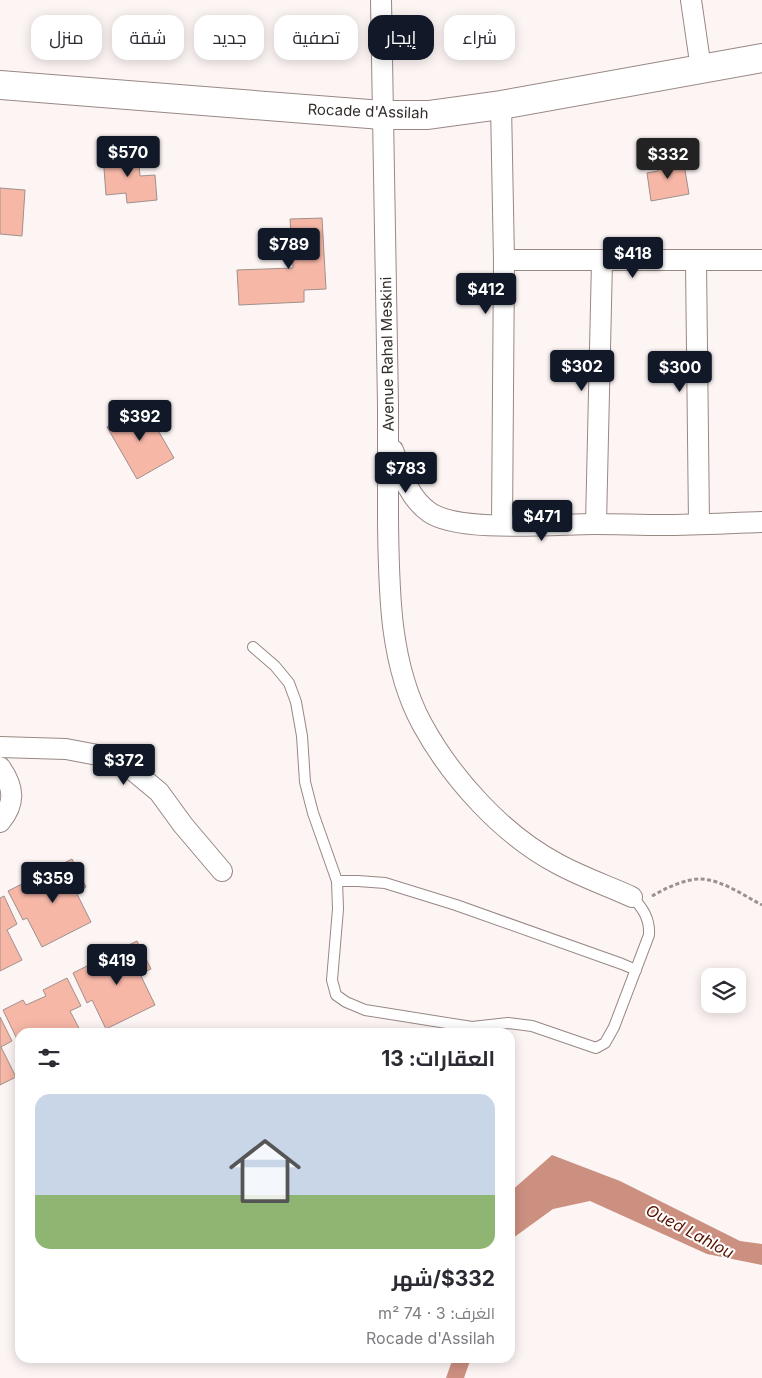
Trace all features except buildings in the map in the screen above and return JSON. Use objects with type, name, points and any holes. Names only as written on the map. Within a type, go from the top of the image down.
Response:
[{"type":"street","name":"Avenue Rahal Meskini","points":[[381,0],[389,590],[395,640],[406,687],[422,724],[450,766],[481,805],[517,838],[558,864],[635,900]]},
{"type":"street","points":[[691,0],[701,69]]},
{"type":"street","name":"Rocade d'Assilah","points":[[0,84],[382,114],[428,115],[501,105],[762,58]]},
{"type":"street","points":[[501,105],[504,260],[502,525]]},
{"type":"street","points":[[504,260],[696,262],[762,260]]},
{"type":"street","points":[[596,524],[602,261]]},
{"type":"street","points":[[696,262],[699,524]]},
{"type":"street","points":[[388,439],[406,486],[419,504],[430,513],[452,522],[502,525],[663,525],[762,522]]},
{"type":"street","points":[[0,747],[66,749],[103,756],[130,768],[159,792],[182,825],[222,871]]},
{"type":"street","points":[[0,767],[7,777],[12,798],[9,812],[0,822]]},
{"type":"lane","points":[[253,647],[275,666],[289,683],[296,702],[302,736],[305,782],[313,813],[337,882],[338,909],[332,980],[336,995],[346,1002],[366,1010],[472,1027],[508,1023],[532,1026],[596,1048],[606,1043],[649,935],[647,918],[635,900]]},
{"type":"lane","points":[[337,882],[385,883],[456,905],[636,970]]},
{"type":"path","points":[[635,900],[699,879],[714,881],[762,905]]},
{"type":"water","name":"Oued Lahlou","points":[[552,1155],[620,1181],[740,1241],[762,1244],[762,1265],[707,1254],[590,1201],[553,1209],[515,1237],[515,1188]]},
{"type":"water","points":[[451,1363],[469,1363],[464,1378],[446,1378]]}]
